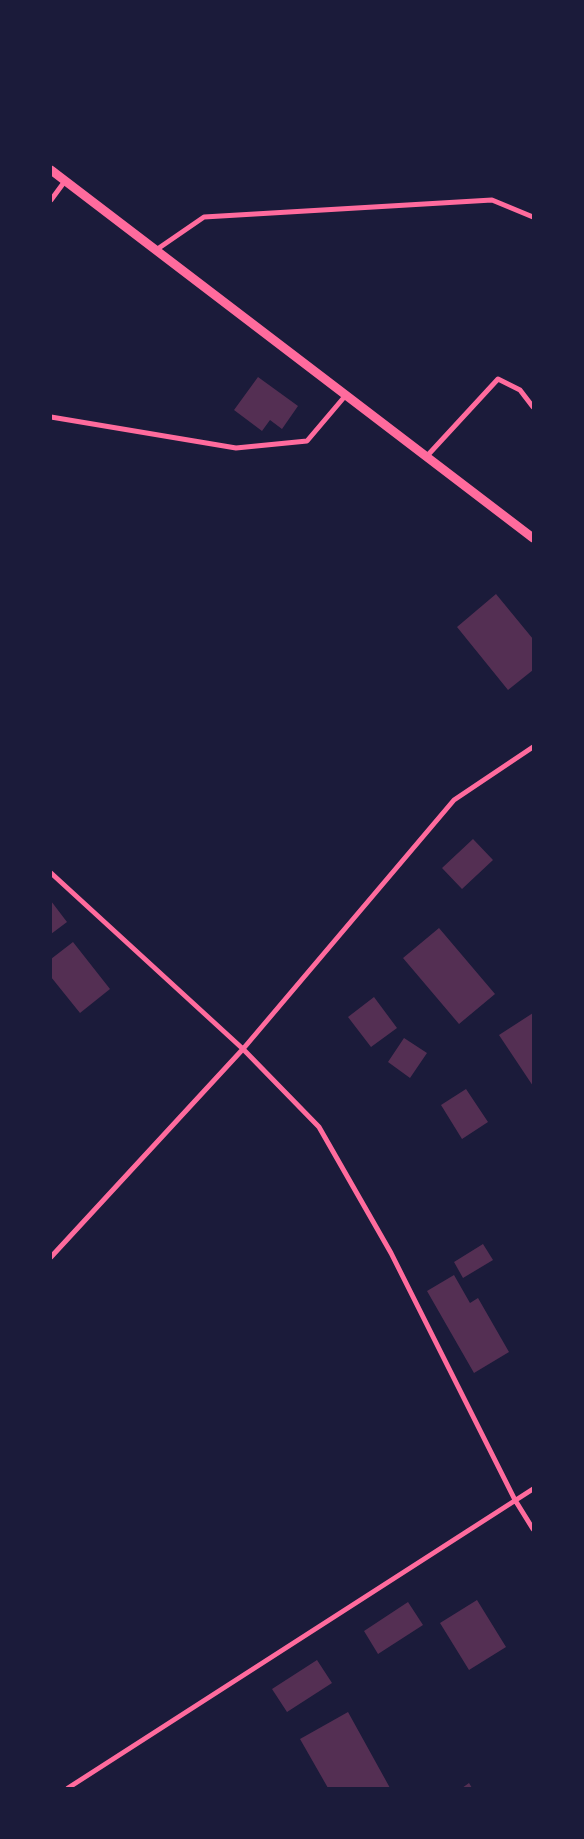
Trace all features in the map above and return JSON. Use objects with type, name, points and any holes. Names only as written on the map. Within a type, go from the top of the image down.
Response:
[{"type":"street","points":[[51,170],[533,538]]},
{"type":"street","points":[[51,200],[65,181]]},
{"type":"street","points":[[156,250],[204,217],[492,200],[533,217]]},
{"type":"street","points":[[427,456],[498,379],[520,390],[533,407]]},
{"type":"street","points":[[51,417],[236,448],[306,442],[346,395]]},
{"type":"street","points":[[51,1257],[243,1049],[454,800],[533,747]]},
{"type":"street","points":[[51,874],[243,1049],[320,1127],[391,1253],[515,1500],[533,1529]]},
{"type":"street","points":[[68,1788],[533,1489]]},
{"type":"building","points":[[258,377],[298,406],[282,429],[270,420],[262,431],[234,410]]},
{"type":"building","points":[[496,594],[533,639],[533,670],[508,690],[457,627]]},
{"type":"building","points":[[473,839],[493,860],[462,889],[442,868]]},
{"type":"building","points":[[51,901],[67,922],[51,934]]},
{"type":"building","points":[[439,928],[495,994],[459,1024],[403,958]]},
{"type":"building","points":[[73,942],[110,989],[80,1013],[51,977],[51,959]]},
{"type":"building","points":[[374,997],[397,1028],[371,1047],[348,1017]]},
{"type":"building","points":[[533,1013],[533,1086],[499,1035]]},
{"type":"building","points":[[404,1038],[427,1053],[410,1078],[388,1062]]},
{"type":"building","points":[[466,1089],[488,1122],[462,1139],[441,1105]]},
{"type":"building","points":[[483,1244],[493,1260],[463,1278],[454,1262]]},
{"type":"building","points":[[454,1275],[470,1303],[478,1298],[509,1352],[474,1373],[427,1291]]},
{"type":"building","points":[[477,1600],[506,1647],[469,1670],[440,1623]]},
{"type":"building","points":[[408,1602],[423,1625],[378,1654],[364,1631]]},
{"type":"building","points":[[317,1660],[332,1683],[287,1712],[272,1689]]},
{"type":"building","points":[[348,1712],[390,1788],[328,1788],[300,1739]]},
{"type":"building","points":[[469,1783],[472,1788],[462,1788]]}]
